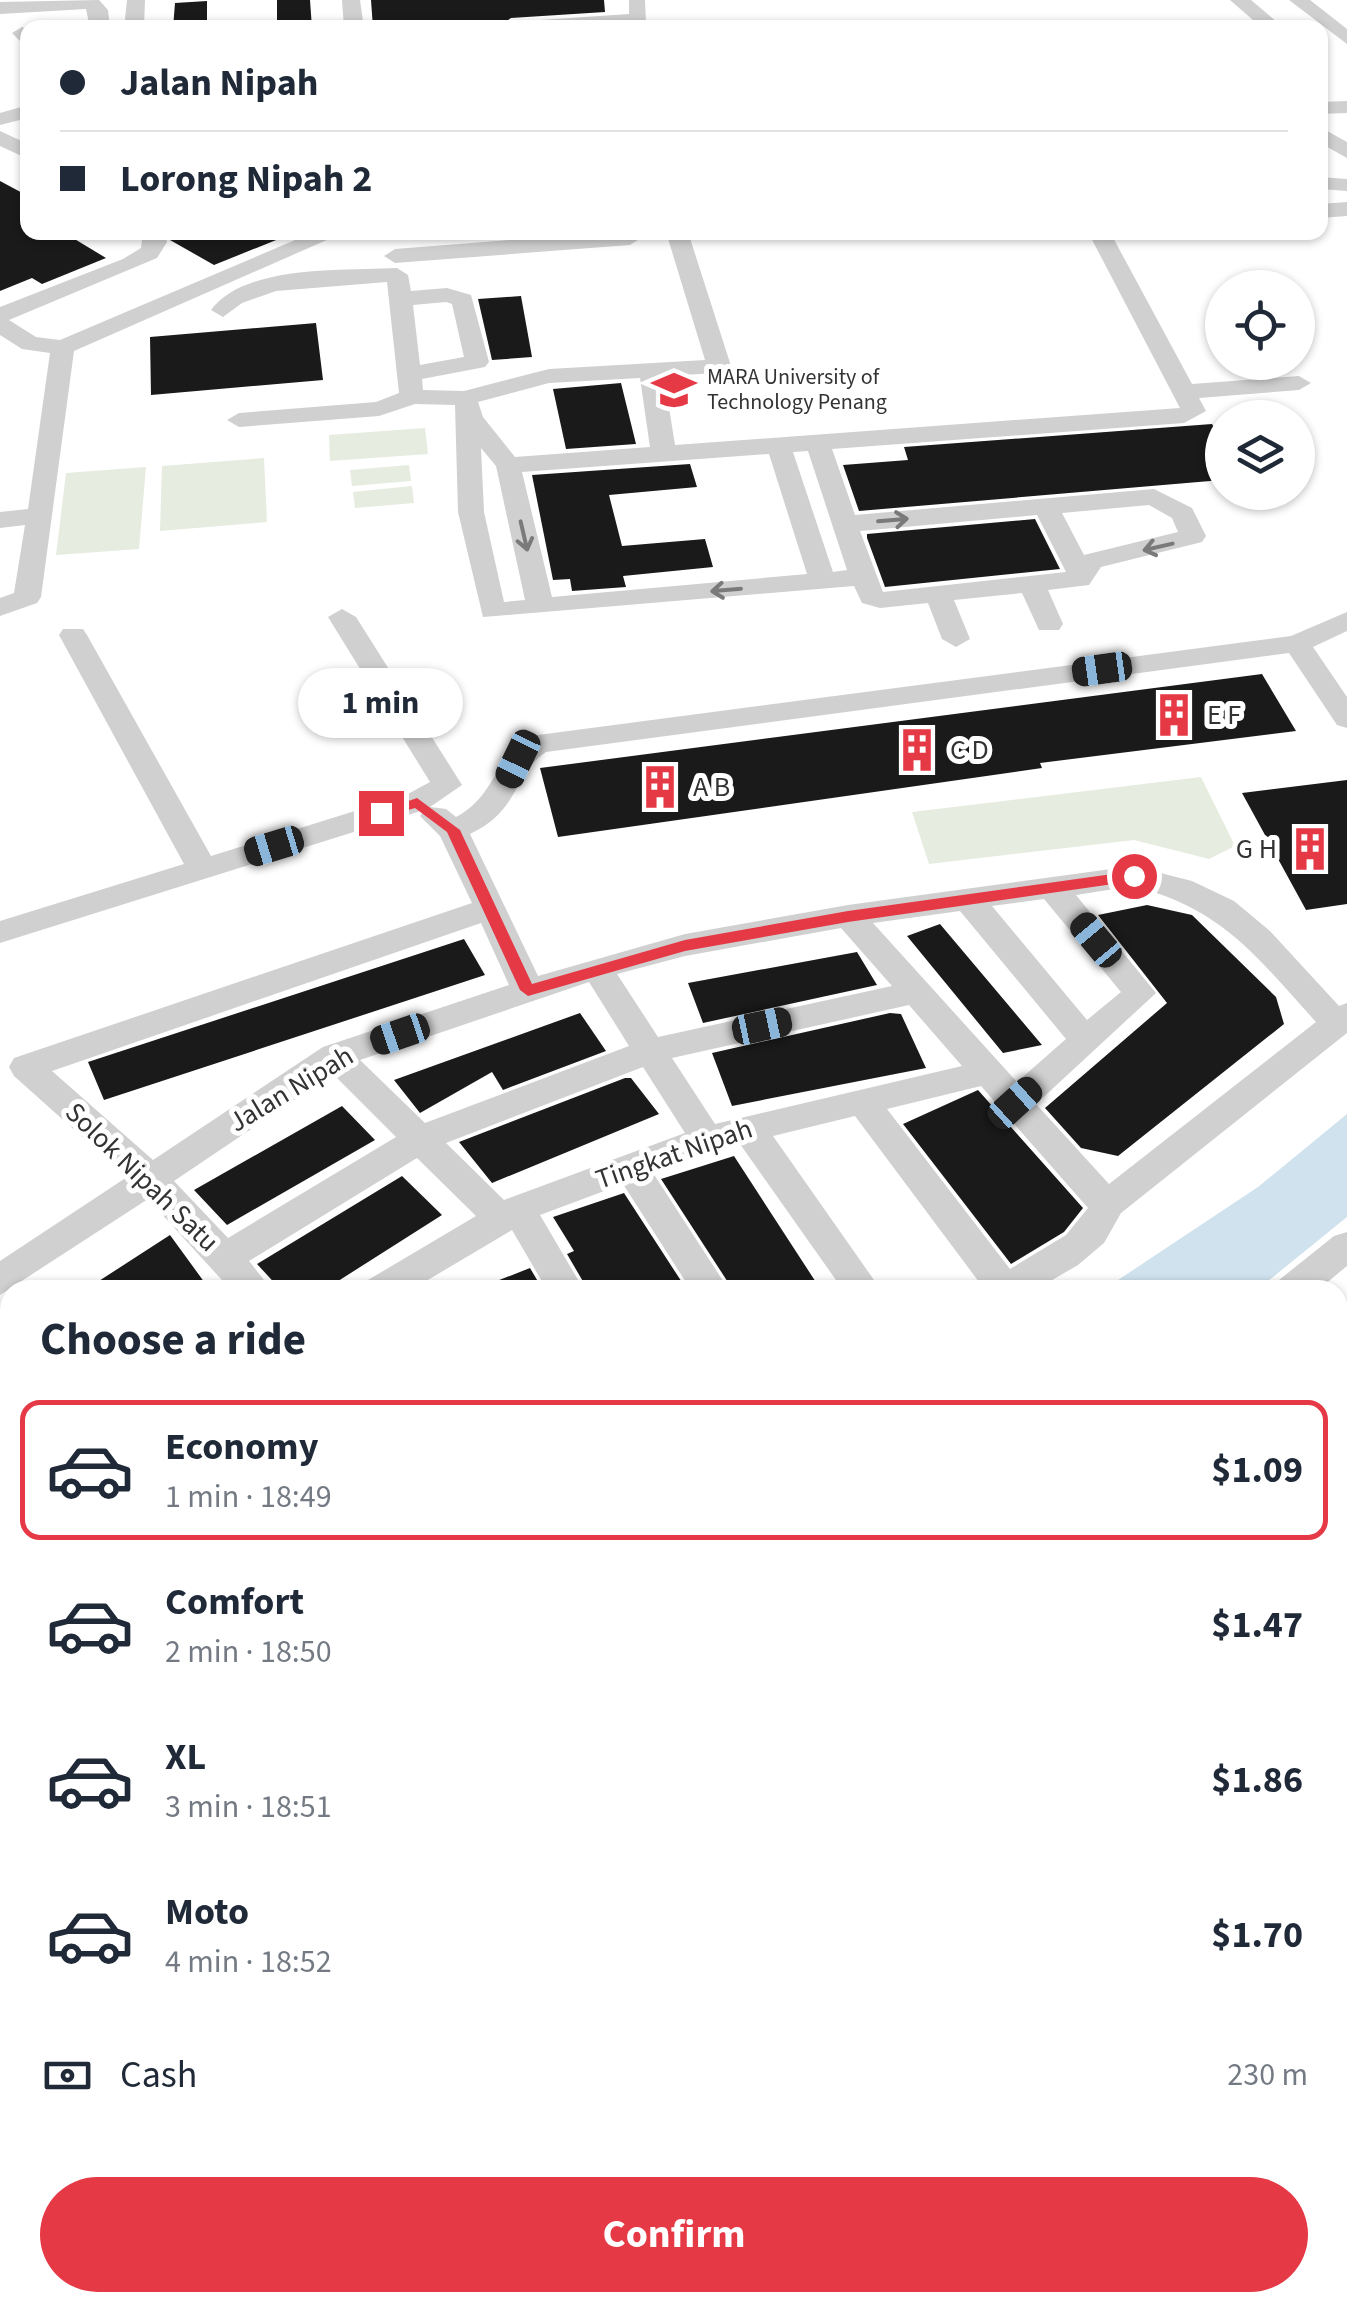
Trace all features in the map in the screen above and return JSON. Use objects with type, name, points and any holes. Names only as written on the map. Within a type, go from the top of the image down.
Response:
[{"type":"street","points":[[1238,0],[1264,20]]},
{"type":"street","points":[[1298,0],[1338,23],[1347,38]]},
{"type":"street","points":[[0,8],[96,2]]},
{"type":"street","points":[[625,20],[639,19],[637,2]]},
{"type":"street","points":[[0,315],[131,264],[149,254],[156,240]]},
{"type":"street","points":[[0,324],[30,344],[63,347],[315,240]]},
{"type":"street","points":[[350,268],[395,254],[601,240]]},
{"type":"street","points":[[468,408],[550,376],[650,367],[719,366],[680,240]]},
{"type":"street","points":[[508,466],[1164,419],[1194,410],[1104,240]]},
{"type":"street","points":[[395,254],[411,386]]},
{"type":"street","points":[[239,420],[379,409],[411,386],[478,362],[464,300],[447,295],[400,299]]},
{"type":"street","points":[[0,357],[30,344]]},
{"type":"street","points":[[0,608],[27,598],[63,347]]},
{"type":"street","points":[[650,367],[664,455]]},
{"type":"street","points":[[1184,392],[1299,383]]},
{"type":"street","points":[[411,386],[468,408],[508,466],[540,606]]},
{"type":"street","points":[[468,408],[467,458],[476,537],[493,610],[863,577]]},
{"type":"street","points":[[818,444],[845,524],[863,577],[875,599],[1033,586],[1082,578],[1092,562],[1193,536],[1183,514],[1154,497],[845,524]]},
{"type":"street","points":[[779,447],[822,581]]},
{"type":"street","points":[[1046,507],[1082,578]]},
{"type":"street","points":[[0,520],[40,516]]},
{"type":"street","points":[[1033,586],[1048,624]]},
{"type":"street","points":[[938,595],[956,639]]},
{"type":"street","points":[[0,932],[417,802],[447,785],[342,617]]},
{"type":"street","points":[[452,830],[480,818],[498,802],[518,759],[538,744],[1296,644],[1347,620]]},
{"type":"street","points":[[73,636],[202,868]]},
{"type":"street","points":[[1296,644],[1347,719]]},
{"type":"street","points":[[417,802],[452,830],[528,990]]},
{"type":"street","name":"Jalan Nipah","points":[[0,1280],[335,1056],[596,968],[685,946],[848,916],[1134,876],[1180,888],[1224,909],[1341,1019]]},
{"type":"street","points":[[1015,1103],[1140,993],[1052,886]]},
{"type":"street","points":[[967,898],[1085,1040]]},
{"type":"street","name":"Solok Nipah Satu","points":[[245,1280],[149,1177],[26,1067],[489,909]]},
{"type":"street","points":[[848,916],[1108,1205]]},
{"type":"street","points":[[596,968],[707,1139]]},
{"type":"street","points":[[225,1258],[418,1140],[647,1052],[916,992]]},
{"type":"street","points":[[1020,1280],[1089,1238],[1102,1226],[1108,1205],[1341,1019]]},
{"type":"street","points":[[335,1056],[418,1140],[509,1214],[558,1280]]},
{"type":"street","name":"Tingkat Nipah","points":[[408,1280],[509,1214],[631,1166],[748,1128],[988,1072]]},
{"type":"street","points":[[861,1099],[998,1280]]},
{"type":"street","points":[[748,1128],[856,1280]]},
{"type":"street","points":[[631,1166],[705,1280]]},
{"type":"street","points":[[1304,1280],[1347,1246]]},
{"type":"shaded area","points":[[425,428],[428,454],[330,461],[329,435]]},
{"type":"shaded area","points":[[264,458],[267,522],[160,531],[162,466]]},
{"type":"shaded area","points":[[409,465],[411,481],[352,486],[350,470]]},
{"type":"shaded area","points":[[146,467],[139,549],[56,555],[66,473]]},
{"type":"shaded area","points":[[412,486],[414,503],[355,508],[353,492]]},
{"type":"shaded area","points":[[1201,777],[1235,846],[1209,859],[1134,840],[929,864],[912,812]]},
{"type":"water","points":[[1347,1114],[1347,1217],[1269,1280],[1118,1280],[1258,1187]]},
{"type":"building","points":[[277,0],[310,0],[311,20],[277,20]]},
{"type":"building","points":[[371,0],[604,0],[605,12],[508,20],[372,20]]},
{"type":"building","points":[[207,1],[207,20],[174,20],[175,3]]},
{"type":"building","points":[[0,181],[20,192],[20,240],[76,240],[106,258],[42,284],[32,278],[0,291]]},
{"type":"building","points":[[170,240],[276,240],[214,265]]},
{"type":"building","points":[[521,296],[532,357],[492,360],[478,299]]},
{"type":"building","points":[[316,323],[323,380],[151,395],[150,337]]},
{"type":"building","points":[[621,383],[636,444],[566,449],[553,389]]},
{"type":"building","points":[[1205,425],[1205,481],[859,511],[843,465],[908,460],[904,447]]},
{"type":"building","points":[[690,464],[697,487],[609,495],[622,546],[705,539],[713,567],[623,576],[626,587],[572,591],[570,579],[553,580],[532,475]]},
{"type":"building","points":[[1035,519],[1060,569],[885,587],[867,538],[867,534]]},
{"type":"building","points":[[1262,674],[1296,731],[1040,763],[1042,768],[558,837],[540,768]]},
{"type":"building","name":"G H","points":[[1347,780],[1347,904],[1306,910],[1242,793]]},
{"type":"building","points":[[1147,905],[1192,915],[1276,997],[1284,1024],[1118,1156],[1081,1148],[1045,1108],[1167,1003],[1098,915]]},
{"type":"building","points":[[940,924],[1042,1045],[1003,1053],[907,936]]},
{"type":"building","points":[[464,939],[485,975],[104,1100],[88,1062]]},
{"type":"building","points":[[857,952],[877,985],[703,1023],[688,983]]},
{"type":"building","points":[[580,1013],[606,1051],[503,1090],[492,1072],[420,1113],[394,1080]]},
{"type":"building","points":[[890,1013],[901,1014],[926,1068],[732,1106],[712,1053]]},
{"type":"building","points":[[631,1078],[659,1114],[492,1183],[459,1142]]},
{"type":"building","points":[[978,1090],[1083,1208],[1064,1232],[1011,1264],[903,1124]]},
{"type":"building","points":[[342,1106],[375,1140],[227,1225],[194,1190]]},
{"type":"building","points":[[734,1156],[815,1280],[727,1280],[661,1179]]},
{"type":"building","points":[[402,1176],[442,1215],[340,1280],[272,1280],[257,1264]]},
{"type":"building","points":[[624,1193],[681,1280],[582,1280],[567,1254],[574,1251],[553,1217]]},
{"type":"building","points":[[170,1235],[203,1280],[100,1280]]},
{"type":"building","points":[[530,1268],[537,1280],[499,1280]]},
{"type":"place","name":"MARA University of Technology Penang","points":[[674,390]]},
{"type":"place","name":"E F","points":[[1174,715]]},
{"type":"place","name":"C D","points":[[917,750]]},
{"type":"place","name":"A B","points":[[660,787]]},
{"type":"place","name":"G H","points":[[1310,849]]},
{"type":"route","points":[[381,813],[417,802],[452,830],[528,990],[685,946],[848,916],[1134,876]]}]
